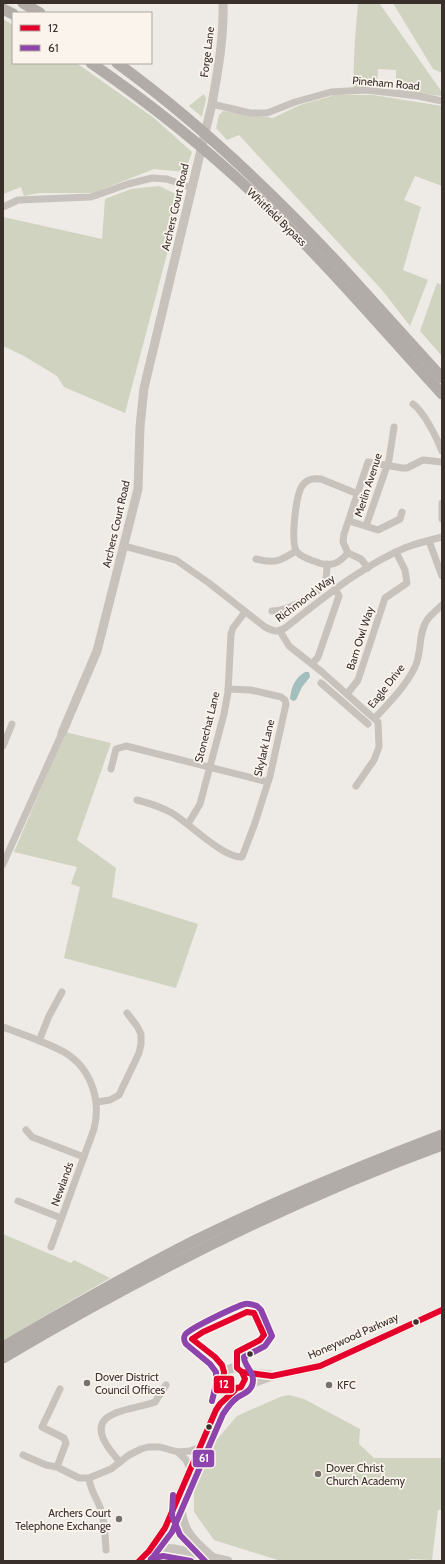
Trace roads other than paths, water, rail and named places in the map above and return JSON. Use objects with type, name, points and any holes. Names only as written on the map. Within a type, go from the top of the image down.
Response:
[{"type":"highway","points":[[23,3],[38,12]]},
{"type":"highway","points":[[3,9],[12,14]]},
{"type":"highway","name":"Whitfield Bypass","points":[[92,64],[130,90],[192,140],[267,206],[341,282],[442,394]]},
{"type":"highway","name":"Whitfield Bypass","points":[[117,64],[166,100],[252,177],[349,275],[442,378]]},
{"type":"highway","points":[[3,1347],[100,1291],[194,1241],[345,1173],[442,1135]]},
{"type":"highway","points":[[3,1358],[104,1300],[201,1249],[336,1188],[442,1145]]},
{"type":"street","name":"Forge Lane","points":[[212,104],[221,54],[223,3]]},
{"type":"street","name":"Pineham Road","points":[[212,104],[250,113],[267,113],[296,102],[331,92],[366,90],[418,96],[442,101]]},
{"type":"street","name":"Archers Court Road","points":[[3,864],[62,734],[97,651],[138,489],[140,427],[144,388],[212,104]]},
{"type":"street","points":[[3,207],[18,200],[91,197],[128,184],[152,178],[167,180],[192,188]]},
{"type":"street","points":[[413,404],[419,408],[442,451]]},
{"type":"street","name":"Merlin Avenue","points":[[366,526],[389,460],[394,426]]},
{"type":"street","points":[[386,466],[406,468],[424,460],[442,462]]},
{"type":"street","name":"Merlin Avenue","points":[[348,553],[344,546],[343,538],[368,462],[386,466]]},
{"type":"street","points":[[358,494],[321,479],[315,478],[305,482],[300,490],[293,532],[296,551],[302,556],[334,565],[341,561],[348,553],[361,559],[368,568]]},
{"type":"street","points":[[442,503],[442,519]]},
{"type":"street","name":"Merlin Avenue","points":[[349,521],[376,530],[400,519],[402,512]]},
{"type":"street","name":"Richmond Way","points":[[124,546],[176,560],[209,583],[265,627],[273,631],[280,631],[335,589],[368,568],[408,546],[442,537]]},
{"type":"street","points":[[429,540],[442,576]]},
{"type":"street","points":[[256,558],[272,562],[279,561],[296,551]]},
{"type":"street","name":"Barn Owl Way","points":[[348,694],[358,680],[385,598],[407,583],[405,570],[396,552]]},
{"type":"street","points":[[272,611],[280,611],[290,607],[319,589],[325,582],[327,564]]},
{"type":"street","points":[[313,664],[318,657],[339,596],[335,589]]},
{"type":"street","name":"Eagle Drive","points":[[376,720],[412,672],[419,655],[424,625],[430,616],[442,605]]},
{"type":"street","name":"Stonechat Lane","points":[[188,824],[200,804],[224,714],[228,689],[231,634],[233,628],[245,612]]},
{"type":"street","points":[[280,631],[289,646],[335,682],[376,720],[379,747],[374,760],[356,786]]},
{"type":"street","points":[[329,690],[335,682]]},
{"type":"street","points":[[321,683],[368,724]]},
{"type":"street","name":"Skylark Lane","points":[[188,824],[224,851],[236,857],[242,856],[255,823],[268,782],[286,704],[285,700],[281,697],[251,690],[228,689]]},
{"type":"street","points":[[357,714],[363,708]]},
{"type":"street","points":[[3,746],[12,724]]},
{"type":"street","points":[[111,769],[116,749],[123,746],[268,782]]},
{"type":"street","points":[[137,800],[150,803],[173,813],[188,824]]},
{"type":"street","points":[[3,844],[10,848]]},
{"type":"street","points":[[39,1041],[49,1016],[62,992]]},
{"type":"street","points":[[97,1102],[110,1100],[118,1095],[139,1053],[141,1034],[127,1013]]},
{"type":"street","name":"Newlands","points":[[3,1027],[59,1049],[77,1062],[89,1079],[97,1102],[97,1119],[51,1247]]},
{"type":"street","name":"Newlands","points":[[26,1130],[32,1137],[84,1157]]},
{"type":"street","name":"Newlands","points":[[18,1201],[62,1218]]},
{"type":"street","name":"Honeywood Parkway","points":[[220,1404],[238,1388],[272,1376],[320,1366],[442,1310]]},
{"type":"street","points":[[234,1367],[242,1372],[245,1379],[238,1388],[229,1388],[224,1384],[223,1378],[227,1370],[234,1367]]},
{"type":"street","name":"Honeywood Parkway","points":[[242,1372],[272,1376]]},
{"type":"street","name":"Honeywood Parkway","points":[[139,1561],[149,1551],[166,1528],[220,1404],[224,1384]]},
{"type":"street","points":[[120,1462],[104,1440],[102,1429],[103,1422],[110,1414],[154,1402],[166,1385]]},
{"type":"street","points":[[57,1467],[66,1443],[64,1438],[42,1427],[60,1389]]},
{"type":"street","points":[[22,1455],[46,1465],[57,1467],[79,1478],[89,1478],[102,1473],[135,1451],[148,1447],[160,1447],[178,1452],[190,1451],[201,1447]]},
{"type":"street","points":[[178,1452],[186,1460],[191,1471]]},
{"type":"street","points":[[89,1478],[92,1491],[102,1512],[106,1550]]},
{"type":"street","points":[[181,1495],[180,1514],[187,1531],[211,1556]]},
{"type":"street","points":[[149,1551],[163,1548],[174,1548],[228,1561]]},
{"type":"water","points":[[305,672],[309,672],[310,677],[302,687],[296,700],[293,701],[290,699],[291,691],[296,680]]},
{"type":"place","name":"Dover District Council Offices","points":[[87,1383]]},
{"type":"place","name":"KFC","points":[[329,1385]]},
{"type":"place","name":"Dover Christ Church Academy","points":[[318,1474]]},
{"type":"place","name":"Archers Court Telephone Exchange","points":[[119,1519]]}]
